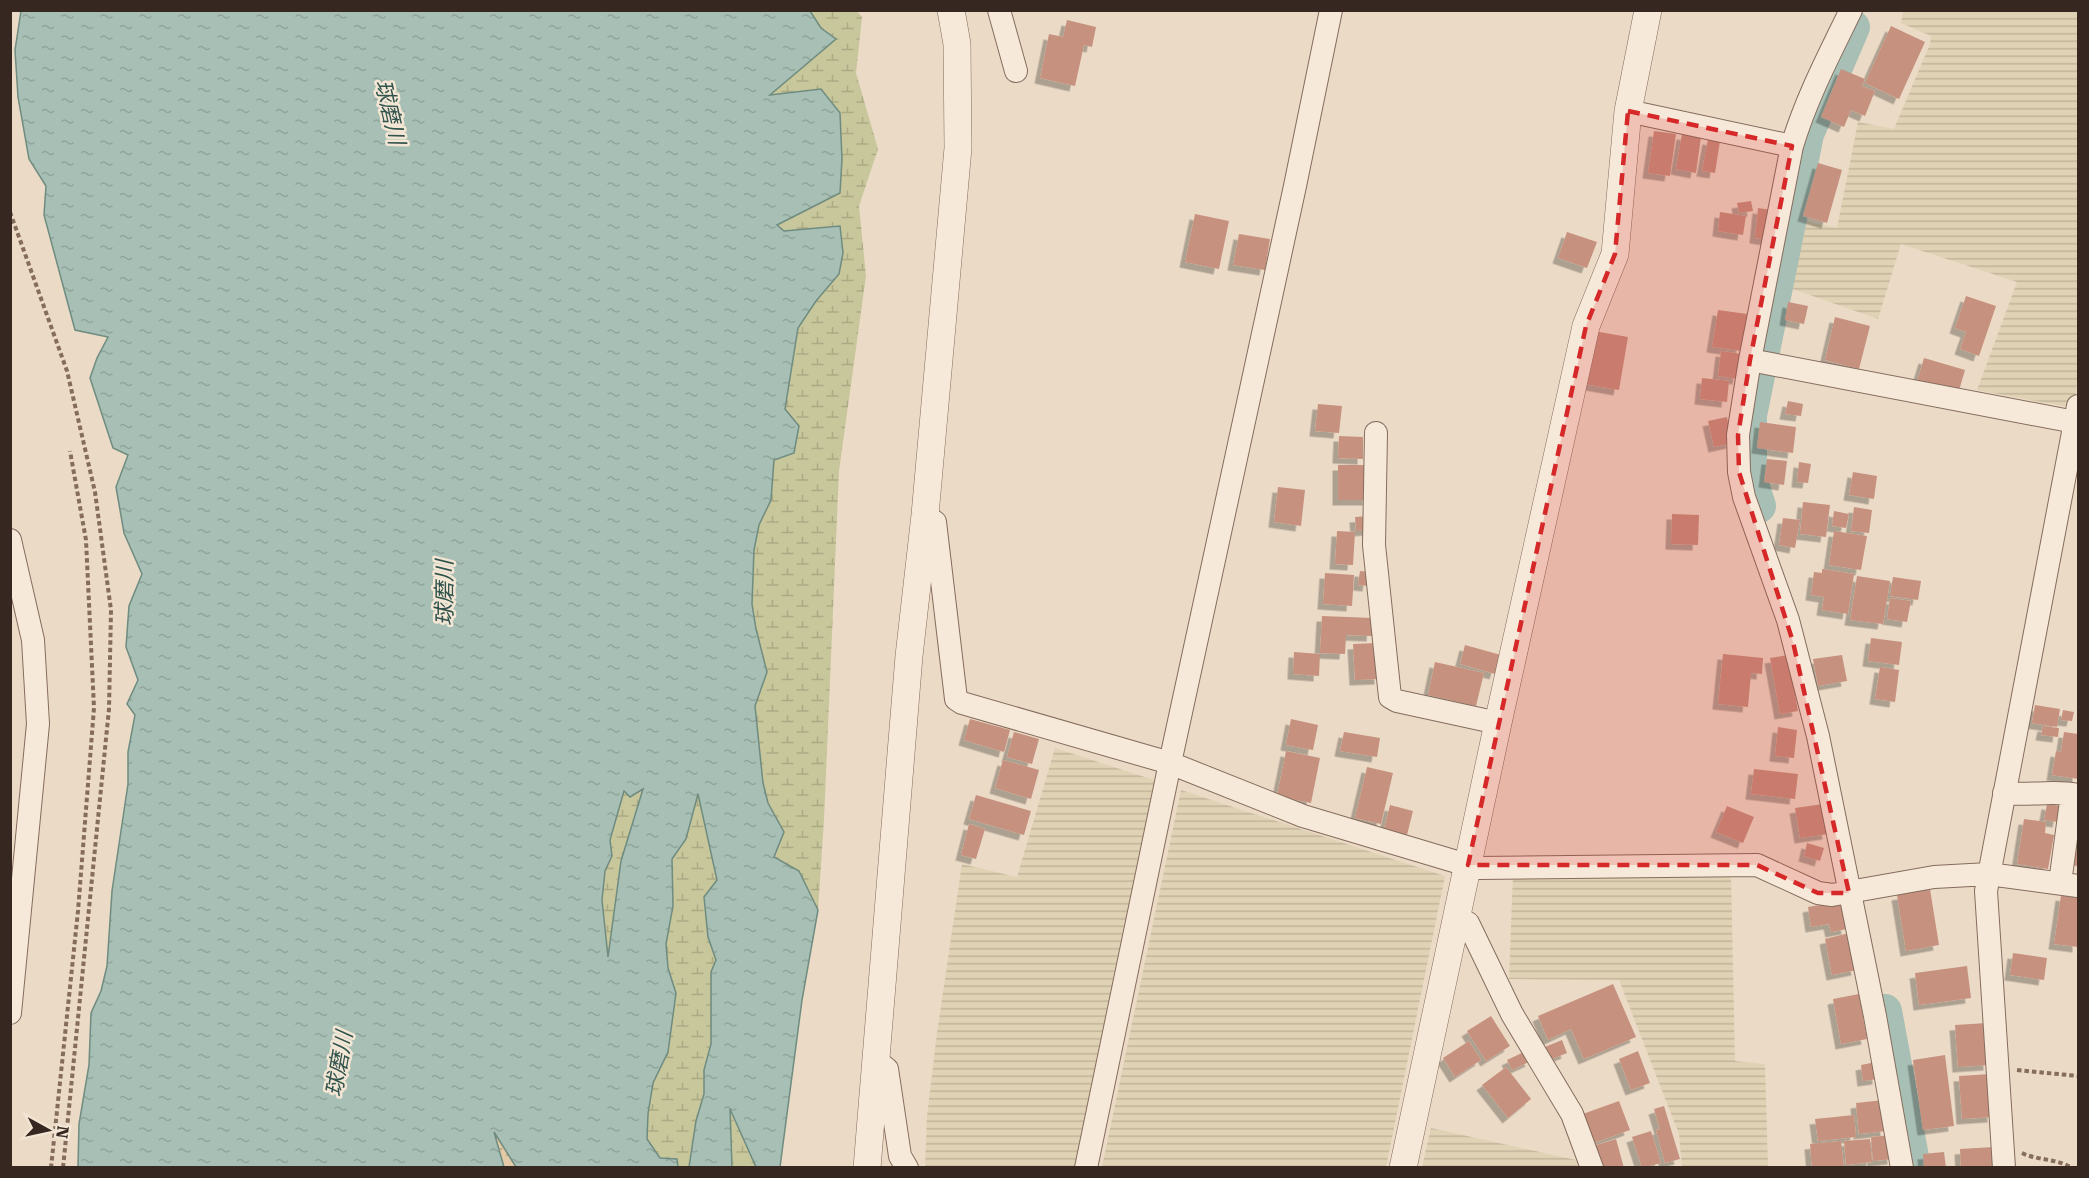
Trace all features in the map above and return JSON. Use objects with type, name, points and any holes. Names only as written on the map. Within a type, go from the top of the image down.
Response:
[{"type":"street","points":[[867,1167],[909,656],[925,515],[958,148],[957,44],[951,10]]},
{"type":"street","points":[[999,10],[1016,71]]},
{"type":"street","points":[[1086,1167],[1170,763],[1295,186],[1330,10]]},
{"type":"street","points":[[1403,1167],[1586,326],[1615,254],[1628,111],[1648,10]]},
{"type":"street","points":[[1851,10],[1821,72],[1792,146],[1750,360],[1738,435],[1739,472],[1744,497],[1791,631],[1859,891],[1875,1016],[1902,1167]]},
{"type":"street","points":[[1628,111],[1792,146]]},
{"type":"street","points":[[1750,360],[2077,414],[1986,891],[2004,1167]]},
{"type":"street","points":[[1376,433],[1374,545],[1390,697],[1498,723]]},
{"type":"street","points":[[925,515],[935,522],[956,699],[962,703],[1170,763],[1303,816],[1477,868],[1757,865],[1818,893],[1832,895],[1934,877],[1989,874],[2069,885],[2075,794],[2064,792],[2022,795],[2004,793]]},
{"type":"street","points":[[10,540],[33,640],[38,724],[10,1013]]},
{"type":"street","points":[[1456,918],[1468,923],[1512,1014],[1572,1114],[1592,1167]]},
{"type":"street","points":[[877,1061],[887,1069],[900,1156],[908,1167]]},
{"type":"path","points":[[10,213],[67,370],[94,492],[111,610],[109,710],[63,1167]]},
{"type":"path","points":[[51,1167],[78,911],[94,708],[86,540],[70,451]]},
{"type":"path","points":[[1998,1068],[2079,1076]]},
{"type":"path","points":[[2002,1143],[2027,1155],[2060,1160],[2072,1167]]},
{"type":"highlighted area","points":[[1628,111],[1792,146],[1750,360],[1738,435],[1739,472],[1793,642],[1849,893],[1818,893],[1757,865],[1468,865],[1586,326],[1615,254]]},
{"type":"shaded area","points":[[1903,11],[2078,11],[2078,379],[2073,408],[1977,390],[2017,282],[1901,244],[1878,319],[1790,288],[1805,221],[1837,228],[1858,122],[1894,129],[1930,44],[1931,36],[1901,23]]},
{"type":"shaded area","points":[[1055,748],[1157,781],[1077,1167],[925,1168],[927,1116],[937,1033],[962,864],[1017,877]]},
{"type":"shaded area","points":[[1181,790],[1445,876],[1386,1167],[1102,1167]]},
{"type":"shaded area","points":[[1513,874],[1731,875],[1735,1061],[1765,1064],[1768,1167],[1682,1167],[1679,1134],[1619,980],[1509,979]]},
{"type":"shaded area","points":[[1431,1128],[1576,1160],[1578,1167],[1422,1167]]},
{"type":"green space","points":[[535,11],[857,11],[862,17],[856,73],[878,149],[859,206],[866,276],[839,471],[818,910],[802,1000],[780,1167],[516,1167],[494,1132],[504,1167],[425,1168]]},
{"type":"sand","points":[[493,1129],[516,1167],[504,1167]]},
{"type":"water","name":"球磨川","points":[[21,11],[810,11],[821,28],[836,39],[770,95],[821,89],[840,113],[842,159],[840,193],[777,225],[784,231],[840,226],[843,253],[839,274],[816,301],[798,328],[785,409],[799,426],[794,453],[774,460],[771,500],[759,525],[754,550],[752,604],[767,672],[755,706],[763,783],[768,803],[784,832],[774,857],[799,871],[818,910],[802,1000],[780,1167],[756,1167],[730,1109],[732,1167],[689,1167],[696,1121],[704,1094],[704,1070],[711,1044],[711,972],[716,960],[708,937],[704,897],[717,880],[698,794],[686,839],[672,859],[673,906],[666,944],[668,968],[676,993],[668,1052],[653,1083],[648,1114],[647,1139],[660,1158],[677,1159],[678,1167],[516,1167],[494,1132],[504,1167],[78,1167],[79,1124],[89,1065],[91,1013],[101,991],[107,966],[112,891],[128,784],[128,752],[135,715],[127,704],[138,680],[126,647],[129,606],[142,574],[124,533],[116,487],[128,455],[113,448],[90,378],[108,337],[75,330],[44,215],[46,186],[29,159],[18,97],[15,50]],"holes":[[[643,789],[621,861],[608,957],[602,900],[605,871],[612,856],[610,840],[624,791],[630,797]]]},
{"type":"building","points":[[1067,20],[1096,27],[1092,47],[1084,45],[1075,86],[1040,78],[1049,34],[1063,37]]},
{"type":"building","points":[[1891,26],[1925,42],[1899,99],[1865,83]]},
{"type":"building","points":[[1841,69],[1865,79],[1862,86],[1875,91],[1865,116],[1851,110],[1844,127],[1821,117]]},
{"type":"building","points":[[1654,131],[1676,134],[1670,176],[1648,173]]},
{"type":"building","points":[[1682,134],[1701,137],[1696,173],[1676,169]]},
{"type":"building","points":[[1708,139],[1720,141],[1715,173],[1702,171]]},
{"type":"building","points":[[1818,163],[1842,170],[1827,223],[1803,216]]},
{"type":"building","points":[[1751,201],[1753,211],[1739,213],[1737,203]]},
{"type":"building","points":[[1758,208],[1772,210],[1769,240],[1755,238]]},
{"type":"building","points":[[1720,212],[1746,216],[1743,235],[1718,231]]},
{"type":"building","points":[[1195,214],[1229,221],[1219,269],[1185,262]]},
{"type":"building","points":[[1567,232],[1597,242],[1587,268],[1558,258]]},
{"type":"building","points":[[1239,234],[1270,239],[1265,270],[1233,265]]},
{"type":"building","points":[[1966,296],[1996,306],[1979,356],[1960,349],[1966,332],[1955,328]]},
{"type":"building","points":[[1788,302],[1808,306],[1804,324],[1785,320]]},
{"type":"building","points":[[1718,310],[1747,314],[1741,351],[1712,347]]},
{"type":"building","points":[[1835,317],[1870,326],[1859,369],[1825,360]]},
{"type":"building","points":[[1594,331],[1628,337],[1619,390],[1585,384]]},
{"type":"building","points":[[1721,351],[1742,354],[1738,379],[1718,376]]},
{"type":"building","points":[[1924,358],[1965,370],[1958,394],[1917,382]]},
{"type":"building","points":[[1702,378],[1729,381],[1727,402],[1700,399]]},
{"type":"building","points":[[1788,401],[1803,404],[1801,416],[1785,414]]},
{"type":"building","points":[[1318,404],[1342,406],[1339,433],[1315,431]]},
{"type":"building","points":[[1727,417],[1732,443],[1714,447],[1708,421]]},
{"type":"building","points":[[1760,422],[1796,427],[1793,453],[1757,448]]},
{"type":"building","points":[[1339,436],[1363,437],[1363,459],[1338,458]]},
{"type":"building","points":[[1767,459],[1787,461],[1784,485],[1764,482]]},
{"type":"building","points":[[1799,462],[1811,464],[1808,483],[1797,482]]},
{"type":"building","points":[[1338,465],[1368,465],[1368,500],[1338,500]]},
{"type":"building","points":[[1853,472],[1877,476],[1874,499],[1849,495]]},
{"type":"building","points":[[1278,487],[1305,490],[1301,526],[1274,522]]},
{"type":"building","points":[[1803,502],[1830,505],[1826,537],[1800,534]]},
{"type":"building","points":[[1854,507],[1872,510],[1869,533],[1851,531]]},
{"type":"building","points":[[1834,511],[1849,514],[1846,528],[1832,526]]},
{"type":"building","points":[[1672,514],[1699,515],[1698,545],[1671,544]]},
{"type":"building","points":[[1370,516],[1371,530],[1356,531],[1355,517]]},
{"type":"building","points":[[1783,518],[1800,520],[1795,548],[1779,545]]},
{"type":"building","points":[[1337,531],[1355,532],[1353,565],[1335,564]]},
{"type":"building","points":[[1834,531],[1867,536],[1861,570],[1829,565]]},
{"type":"building","points":[[1822,569],[1854,574],[1848,614],[1822,610],[1824,597],[1811,595],[1814,572],[1822,573]]},
{"type":"building","points":[[1360,571],[1370,572],[1368,586],[1358,585]]},
{"type":"building","points":[[1325,573],[1354,575],[1352,606],[1323,604]]},
{"type":"building","points":[[1857,576],[1890,581],[1883,624],[1850,620]]},
{"type":"building","points":[[1893,577],[1921,581],[1918,600],[1890,596]]},
{"type":"building","points":[[1890,598],[1911,601],[1907,622],[1887,619]]},
{"type":"building","points":[[1322,616],[1373,618],[1372,636],[1346,635],[1345,654],[1320,653]]},
{"type":"building","points":[[1871,638],[1902,642],[1899,665],[1868,661]]},
{"type":"building","points":[[1378,643],[1380,679],[1355,680],[1353,644]]},
{"type":"building","points":[[1465,645],[1501,655],[1495,674],[1460,664]]},
{"type":"building","points":[[1294,652],[1320,654],[1319,676],[1293,674]]},
{"type":"building","points":[[1723,654],[1763,658],[1762,674],[1751,673],[1748,707],[1718,704]]},
{"type":"building","points":[[1788,655],[1798,711],[1780,714],[1770,658]]},
{"type":"building","points":[[1842,655],[1847,681],[1818,686],[1813,659]]},
{"type":"building","points":[[1435,662],[1484,673],[1476,706],[1428,695]]},
{"type":"building","points":[[1880,667],[1899,670],[1895,702],[1875,699]]},
{"type":"building","points":[[2035,705],[2060,709],[2057,727],[2032,723]]},
{"type":"building","points":[[2063,710],[2074,712],[2072,721],[2061,720]]},
{"type":"building","points":[[970,719],[1010,730],[1004,752],[964,740]]},
{"type":"building","points":[[1291,719],[1318,725],[1313,750],[1286,745]]},
{"type":"building","points":[[2043,726],[2059,728],[2058,737],[2041,735]]},
{"type":"building","points":[[1778,727],[1797,730],[1794,758],[1775,756]]},
{"type":"building","points":[[1014,732],[1039,739],[1032,764],[1007,757]]},
{"type":"building","points":[[1344,732],[1380,738],[1377,757],[1340,751]]},
{"type":"building","points":[[2064,732],[2078,734],[2078,779],[2052,775],[2056,751],[2061,752]]},
{"type":"building","points":[[1286,751],[1320,758],[1311,803],[1277,796]]},
{"type":"building","points":[[1003,760],[1039,770],[1031,799],[995,788]]},
{"type":"building","points":[[1367,767],[1393,773],[1381,824],[1355,818]]},
{"type":"building","points":[[1754,769],[1798,774],[1795,799],[1751,794]]},
{"type":"building","points":[[976,795],[1031,811],[1024,835],[969,819]]},
{"type":"building","points":[[1823,804],[1828,834],[1800,838],[1795,808]]},
{"type":"building","points":[[2047,804],[2061,806],[2058,822],[2044,820]]},
{"type":"building","points":[[1390,805],[1413,811],[1407,835],[1384,829]]},
{"type":"building","points":[[1727,806],[1754,817],[1743,843],[1716,832]]},
{"type":"building","points":[[2024,819],[2046,822],[2045,833],[2054,835],[2048,869],[2017,864]]},
{"type":"building","points":[[969,824],[985,829],[976,859],[961,855]]},
{"type":"building","points":[[2072,840],[2078,841],[2078,866],[2069,865]]},
{"type":"building","points":[[1807,843],[1824,848],[1820,861],[1804,856]]},
{"type":"building","points":[[1930,889],[1939,945],[1906,951],[1897,895]]},
{"type":"building","points":[[2061,895],[2078,898],[2078,947],[2054,944]]},
{"type":"building","points":[[1843,901],[1847,929],[1831,932],[1829,924],[1811,927],[1808,907]]},
{"type":"building","points":[[1849,933],[1857,970],[1832,975],[1825,939]]},
{"type":"building","points":[[2013,953],[2047,958],[2044,980],[2010,975]]},
{"type":"building","points":[[1967,966],[1971,998],[1919,1005],[1915,973]]},
{"type":"building","points":[[1613,984],[1636,1037],[1584,1059],[1571,1029],[1548,1040],[1538,1016]]},
{"type":"building","points":[[1859,994],[1867,1039],[1841,1044],[1833,999]]},
{"type":"building","points":[[1491,1016],[1510,1046],[1486,1061],[1467,1031]]},
{"type":"building","points":[[1987,1023],[1989,1065],[1958,1067],[1955,1025]]},
{"type":"building","points":[[1562,1040],[1567,1053],[1545,1062],[1540,1049]]},
{"type":"building","points":[[1469,1041],[1481,1060],[1455,1077],[1443,1058]]},
{"type":"building","points":[[1526,1051],[1531,1061],[1512,1070],[1507,1060]]},
{"type":"building","points":[[1638,1051],[1650,1083],[1631,1090],[1619,1059]]},
{"type":"building","points":[[1945,1055],[1954,1126],[1923,1130],[1913,1060]]},
{"type":"building","points":[[1876,1062],[1878,1079],[1863,1081],[1861,1065]]},
{"type":"building","points":[[1506,1067],[1531,1099],[1508,1118],[1482,1085]]},
{"type":"building","points":[[1991,1074],[1993,1117],[1962,1119],[1959,1076]]},
{"type":"building","points":[[1884,1100],[1886,1131],[1859,1134],[1856,1103]]},
{"type":"building","points":[[1619,1101],[1630,1130],[1591,1144],[1580,1115]]},
{"type":"building","points":[[1664,1106],[1680,1159],[1665,1163],[1656,1130],[1660,1129],[1654,1109]]},
{"type":"building","points":[[1854,1115],[1856,1137],[1818,1141],[1815,1119]]},
{"type":"building","points":[[1651,1131],[1661,1163],[1642,1168],[1632,1137]]},
{"type":"building","points":[[1891,1135],[1893,1159],[1873,1161],[1871,1137]]},
{"type":"building","points":[[1616,1139],[1624,1168],[1596,1168],[1590,1147]]},
{"type":"building","points":[[1870,1139],[1872,1162],[1846,1165],[1844,1141]]},
{"type":"building","points":[[1841,1141],[1844,1168],[1812,1168],[1810,1144]]},
{"type":"building","points":[[1994,1147],[1996,1168],[1961,1168],[1960,1149]]},
{"type":"building","points":[[1944,1152],[1946,1168],[1924,1168],[1923,1154]]},
{"type":"waterway","points":[[1759,506],[1750,478],[1750,415],[1807,134],[1853,27]]},
{"type":"waterway","points":[[1885,1011],[1914,1168]]}]
